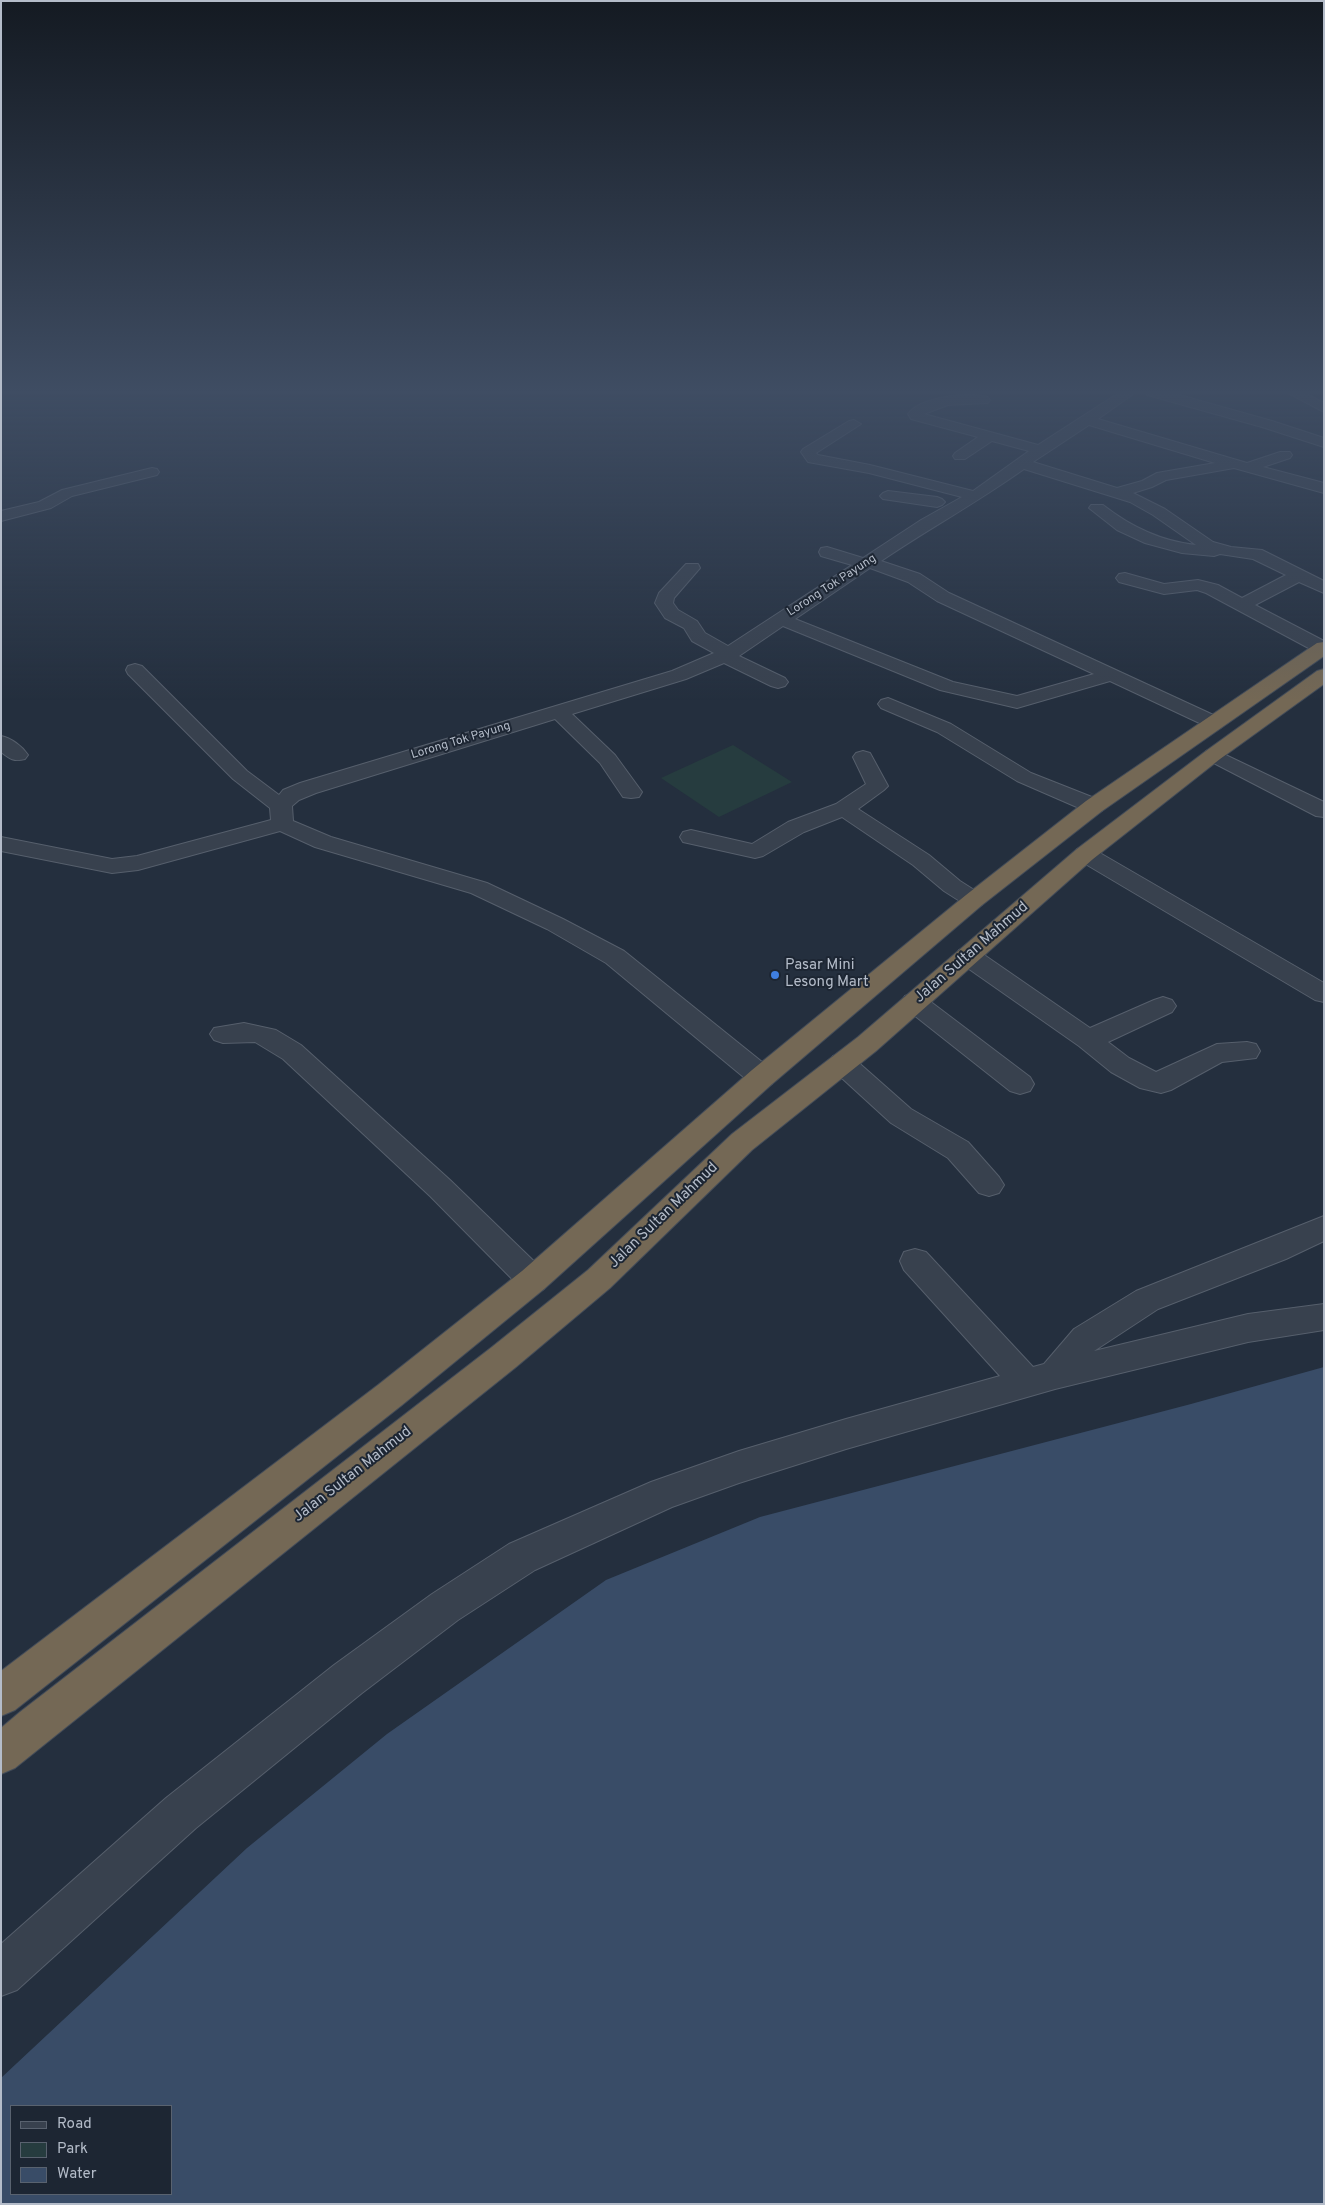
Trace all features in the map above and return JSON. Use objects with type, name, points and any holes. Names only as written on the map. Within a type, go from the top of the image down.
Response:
[{"type":"highway","points":[[1,1696],[390,1395],[533,1280],[762,1077],[974,900],[1094,806],[1215,723],[1323,657]]},
{"type":"highway","name":"Jalan Sultan Mahmud","points":[[1,1754],[34,1726],[496,1364],[599,1279],[742,1142],[866,1044],[1085,854],[1213,755],[1323,657]]},
{"type":"highway","points":[[830,1019],[866,1044]]},
{"type":"street","points":[[1,516],[45,505],[64,495]]},
{"type":"street","points":[[972,495],[976,496]]},
{"type":"street","points":[[1124,495],[1159,512],[1206,545],[1220,550]]},
{"type":"street","points":[[888,496],[958,506]]},
{"type":"street","name":"Lorong Tok Payung","points":[[282,814],[291,795],[308,788],[679,675],[727,655],[927,523],[976,496]]},
{"type":"street","points":[[1097,508],[1116,524],[1147,539],[1188,550],[1220,550],[1256,554],[1324,588]]},
{"type":"street","points":[[827,552],[914,578],[943,597],[1215,723]]},
{"type":"street","points":[[692,568],[666,597],[664,603],[671,614],[691,624],[698,637],[778,682]]},
{"type":"street","points":[[1242,605],[1299,575]]},
{"type":"street","points":[[1125,578],[1164,589],[1198,585],[1212,589],[1242,605],[1323,657]]},
{"type":"street","points":[[780,619],[947,686],[1017,702],[1111,675]]},
{"type":"street","points":[[135,670],[282,814],[323,842],[479,888],[555,924],[615,957],[762,1077]]},
{"type":"street","points":[[888,704],[944,728],[1024,777],[1094,806]]},
{"type":"street","points":[[558,711],[605,756],[622,776],[631,792]]},
{"type":"street","points":[[1,742],[18,755]]},
{"type":"street","points":[[1213,755],[1324,811]]},
{"type":"street","points":[[690,837],[755,850],[796,827],[844,809],[877,786],[863,757]]},
{"type":"street","points":[[844,809],[921,860],[952,886],[974,900]]},
{"type":"street","points":[[1,844],[112,866],[138,863],[282,814]]},
{"type":"street","points":[[1085,854],[1324,994]]},
{"type":"street","points":[[968,956],[1088,1040],[1120,1065],[1150,1081],[1161,1083],[1217,1053],[1247,1051]]},
{"type":"street","points":[[914,1002],[1020,1084]]},
{"type":"street","points":[[1088,1040],[1164,1006]]},
{"type":"street","points":[[223,1034],[246,1031],[267,1035],[292,1052],[440,1188],[533,1280]]},
{"type":"street","points":[[842,1063],[901,1116],[958,1150],[989,1185]]},
{"type":"street","points":[[1041,1379],[1085,1339],[1147,1300],[1276,1250],[1324,1228]]},
{"type":"street","points":[[915,1261],[1041,1379]]},
{"type":"street","points":[[1,1974],[181,1813],[348,1679],[445,1607],[522,1557],[663,1494],[739,1467],[846,1434],[1041,1379],[1248,1328],[1324,1317]]},
{"type":"green space","points":[[733,745],[792,782],[719,817],[661,778]]},
{"type":"water","points":[[1324,1367],[1324,2204],[1,2204],[1,2078],[247,1848],[387,1734],[606,1580],[760,1517],[1191,1404]]},
{"type":"place","name":"Pasar Mini Lesong Mart","points":[[775,975]]}]
